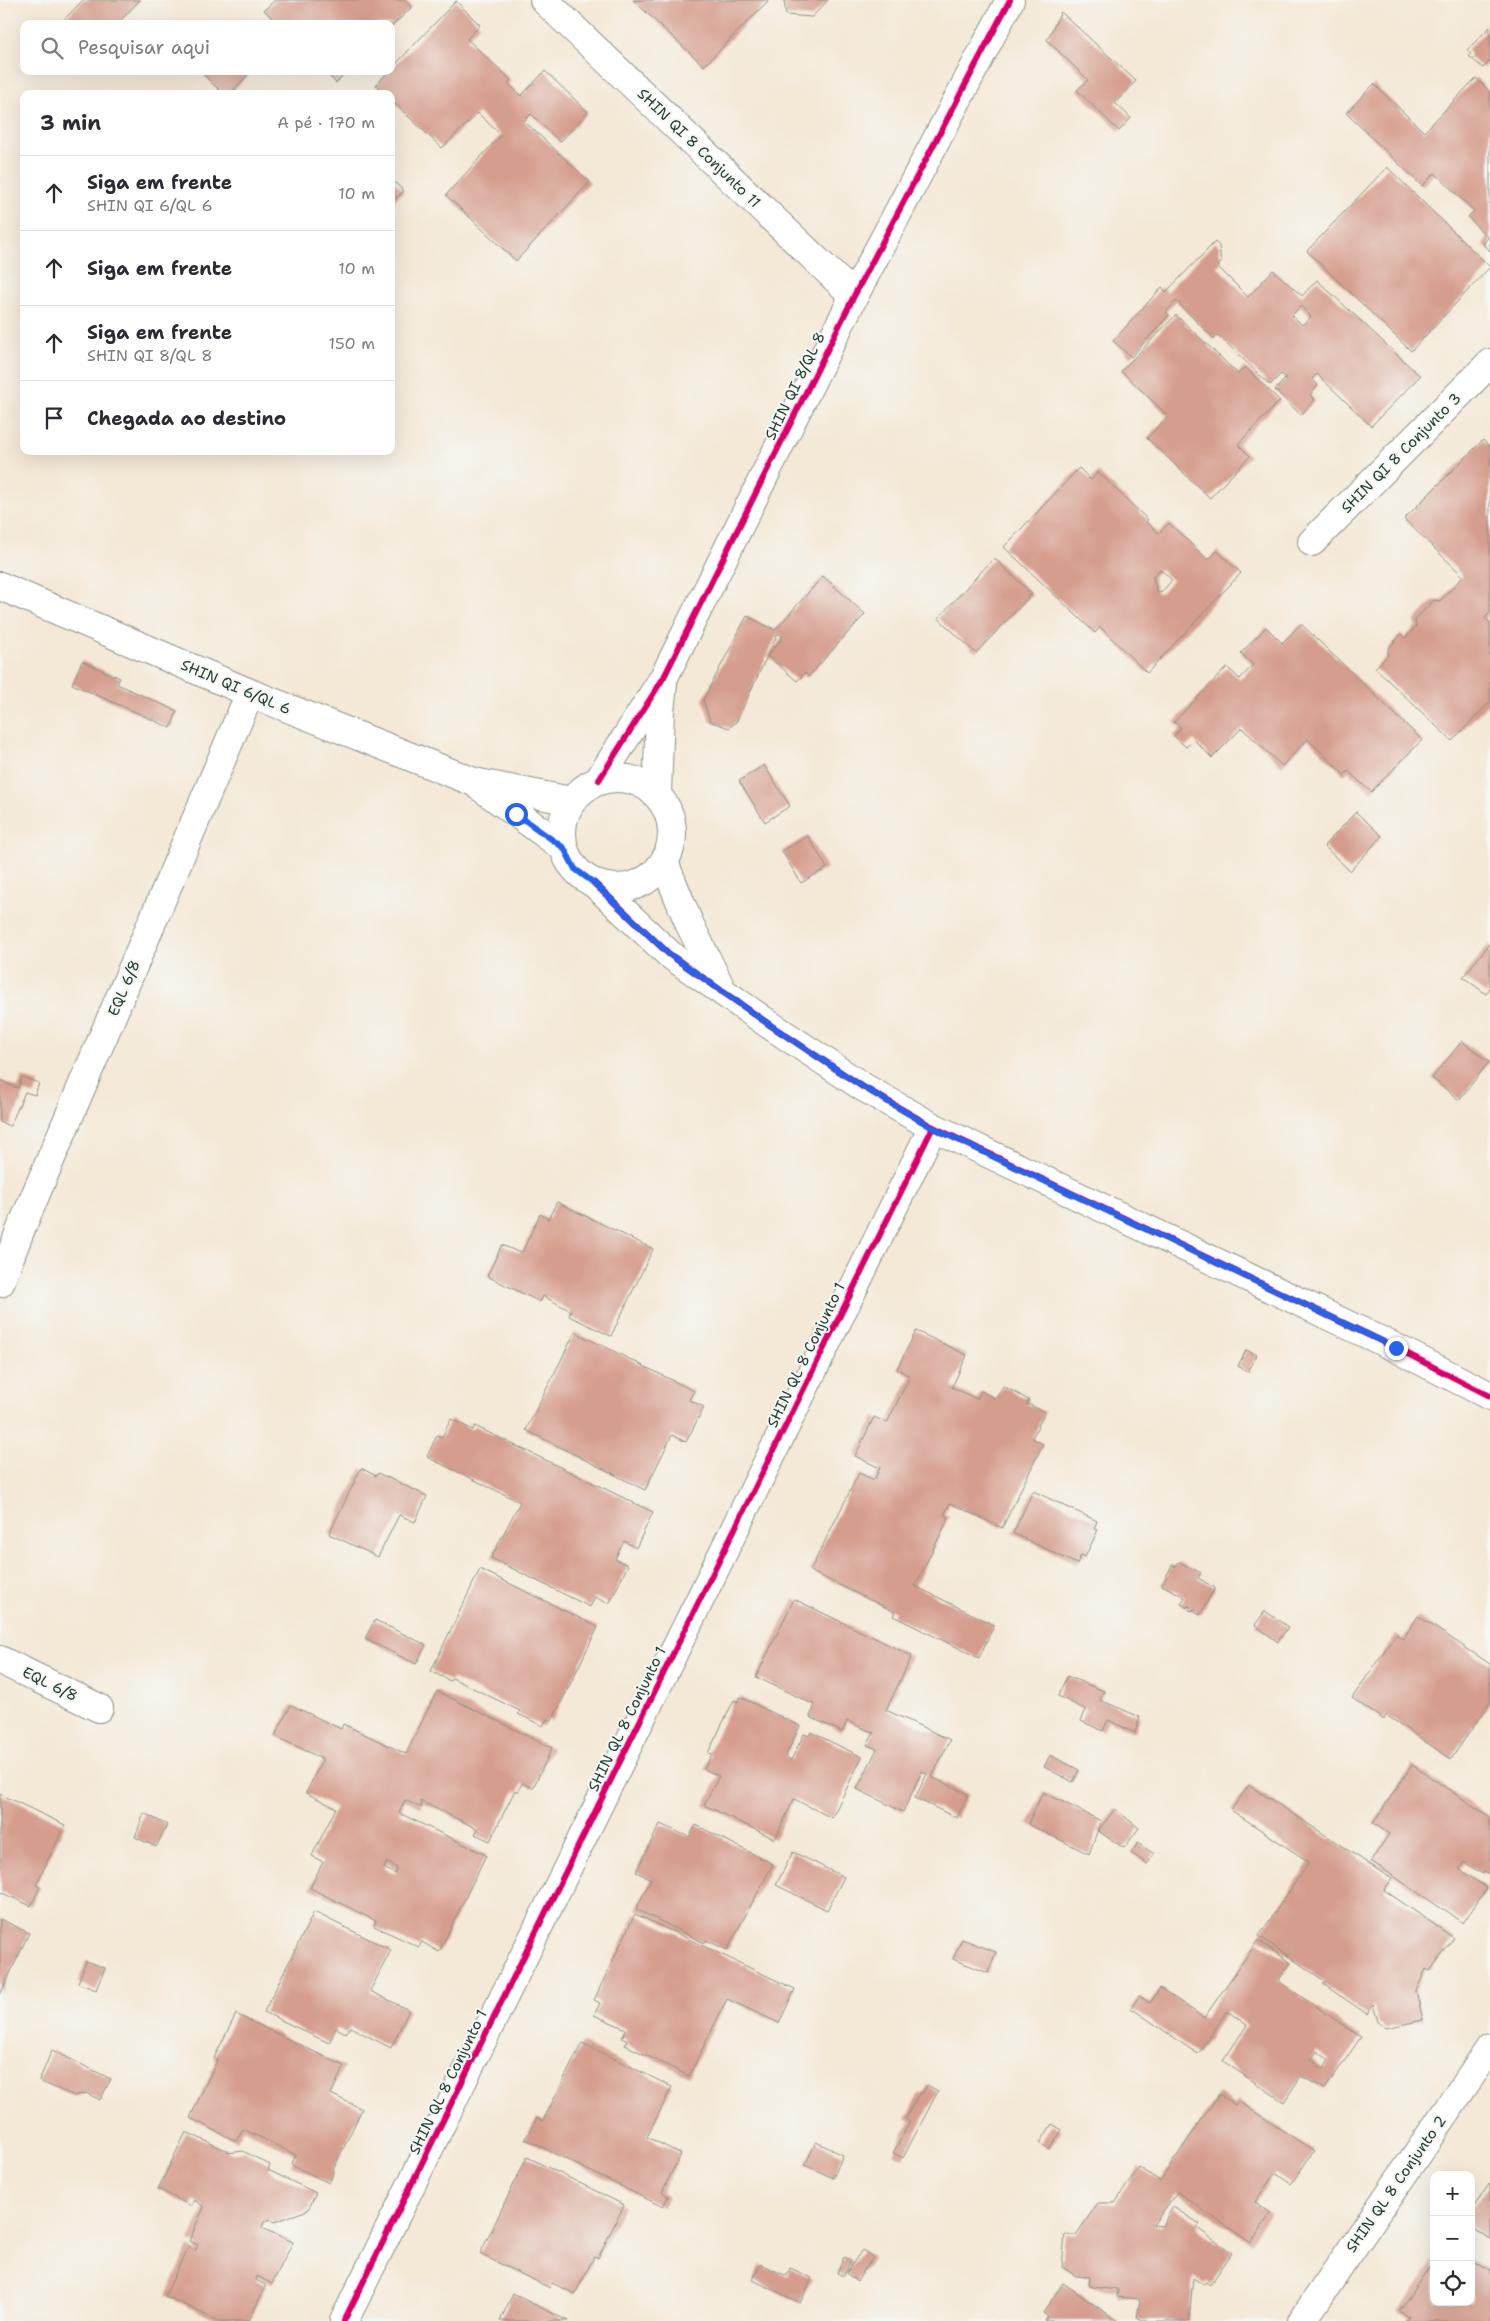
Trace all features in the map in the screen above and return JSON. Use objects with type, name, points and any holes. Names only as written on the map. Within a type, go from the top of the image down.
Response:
[{"type":"street","name":"SHIN QI 8 Conjunto 11","points":[[544,0],[854,296]]},
{"type":"street","name":"SHIN QI 8/QL 8","points":[[599,780],[664,677],[854,296],[1010,0]]},
{"type":"street","name":"SHIN QI 8 Conjunto 3","points":[[1312,542],[1490,363]]},
{"type":"street","name":"SHIN QI 6/QL 6","points":[[0,586],[250,693],[474,782],[571,801]]},
{"type":"street","name":"SHIN QI 8/QL 8","points":[[657,794],[660,711],[664,677]]},
{"type":"street","name":"EQL 6/8","points":[[0,1283],[20,1230],[250,693]]},
{"type":"street","points":[[594,883],[620,888],[645,881],[664,862],[672,839],[670,815],[657,794],[630,779],[599,780],[584,789],[571,801],[562,824],[564,848],[575,869],[594,883],[669,954],[863,1087],[933,1128],[1396,1348],[1490,1396]]},
{"type":"street","name":"SHIN QI 6/QL 6","points":[[474,782],[564,848]]},
{"type":"street","points":[[664,862],[689,923],[721,990]]},
{"type":"street","name":"SHIN QL 8 Conjunto 1","points":[[344,2321],[933,1128]]},
{"type":"street","name":"EQL 6/8","points":[[0,1660],[99,1708]]},
{"type":"street","name":"SHIN QL 8 Conjunto 2","points":[[1302,2321],[1490,2048]]},
{"type":"building","points":[[83,0],[140,0],[121,20],[64,20]]},
{"type":"building","points":[[275,0],[405,0],[412,7],[395,23],[395,20],[274,20],[264,10]]},
{"type":"building","points":[[633,0],[769,0],[704,66]]},
{"type":"building","points":[[784,0],[828,0],[812,17],[786,15]]},
{"type":"building","points":[[456,1],[480,25],[467,39],[511,80],[508,83],[521,96],[545,71],[588,112],[560,142],[531,114],[524,121],[590,182],[516,261],[446,195],[501,135],[478,113],[442,148],[395,104],[395,90],[381,90],[376,85],[385,75],[395,75],[395,65]]},
{"type":"building","points":[[1061,12],[1136,81],[1115,103],[1131,118],[1119,131],[1077,90],[1088,80],[1047,40]]},
{"type":"building","points":[[1490,27],[1490,61],[1483,68],[1469,56],[1471,54],[1467,50]]},
{"type":"building","points":[[204,75],[248,75],[234,90],[219,90]]},
{"type":"building","points":[[328,75],[343,75],[336,83]]},
{"type":"building","points":[[1476,78],[1490,92],[1490,251],[1483,244],[1488,238],[1468,217],[1474,211],[1435,173],[1422,186],[1346,113],[1374,84],[1424,132]]},
{"type":"building","points":[[1387,167],[1490,267],[1411,351],[1307,251]]},
{"type":"building","points":[[395,183],[404,191],[395,199]]},
{"type":"building","points":[[1215,242],[1219,246],[1221,263],[1217,266],[1248,297],[1273,270],[1302,296],[1317,280],[1420,376],[1371,426],[1317,374],[1312,379],[1318,385],[1310,395],[1315,400],[1301,415],[1275,390],[1286,378],[1281,374],[1270,385],[1218,335],[1214,339],[1176,301],[1166,312],[1169,315],[1131,357],[1113,341],[1162,287],[1166,292]],"holes":[[[1301,306],[1311,317],[1302,325],[1292,315]]]},
{"type":"building","points":[[1176,315],[1238,374],[1245,367],[1280,401],[1238,444],[1250,456],[1210,498],[1147,438],[1168,416],[1121,371]]},
{"type":"building","points":[[1483,440],[1490,447],[1490,613],[1485,618],[1490,623],[1490,702],[1452,741],[1375,668],[1388,655],[1388,649],[1401,634],[1405,638],[1416,626],[1415,620],[1434,600],[1440,601],[1463,576],[1404,519]]},
{"type":"building","points":[[1079,468],[1091,480],[1098,472],[1159,533],[1169,523],[1208,560],[1217,551],[1241,573],[1147,673],[1100,627],[1095,633],[1004,547]],"holes":[[[1160,569],[1172,580],[1162,592],[1157,593],[1153,577]]]},
{"type":"building","points":[[994,558],[1032,594],[976,653],[938,618]]},
{"type":"building","points":[[823,576],[865,614],[808,677],[805,673],[797,681],[768,656],[783,637],[778,633],[736,722],[729,728],[710,721],[703,700],[747,616],[775,630]]},
{"type":"building","points":[[1301,624],[1422,740],[1371,792],[1348,771],[1344,775],[1308,739],[1282,766],[1242,728],[1212,758],[1194,740],[1186,747],[1174,736],[1181,728],[1174,722],[1227,667],[1240,679],[1253,665],[1241,653],[1266,627],[1282,643]]},
{"type":"building","points":[[82,661],[120,678],[117,684],[177,711],[171,728],[72,684]]},
{"type":"building","points":[[764,765],[790,806],[765,822],[739,781]]},
{"type":"building","points":[[1356,812],[1382,836],[1350,871],[1324,846]]},
{"type":"building","points":[[808,836],[827,868],[801,883],[782,851]]},
{"type":"building","points":[[1490,943],[1490,988],[1486,994],[1463,977]]},
{"type":"building","points":[[1462,1041],[1489,1062],[1459,1100],[1432,1078]]},
{"type":"building","points":[[22,1077],[39,1083],[35,1095],[25,1092],[10,1126],[0,1122],[0,1080],[18,1088]]},
{"type":"building","points":[[557,1202],[653,1249],[611,1336],[569,1316],[571,1311],[543,1296],[540,1302],[487,1276],[502,1245],[522,1252],[540,1214],[548,1219]]},
{"type":"building","points":[[916,1331],[967,1355],[952,1387],[977,1399],[981,1391],[996,1399],[1003,1386],[1029,1400],[1027,1404],[1045,1412],[1032,1438],[1043,1444],[1002,1528],[950,1503],[944,1515],[949,1517],[915,1586],[994,1625],[979,1658],[893,1616],[895,1612],[810,1571],[859,1473],[874,1480],[880,1468],[855,1456],[874,1417],[887,1423],[910,1376],[897,1369]]},
{"type":"building","points":[[575,1332],[694,1391],[689,1400],[704,1407],[686,1442],[672,1435],[645,1490],[526,1430]]},
{"type":"building","points":[[1246,1350],[1257,1355],[1248,1372],[1238,1366]]},
{"type":"building","points":[[451,1419],[473,1430],[475,1426],[653,1512],[636,1548],[624,1541],[615,1559],[628,1565],[609,1604],[595,1597],[590,1607],[491,1558],[520,1502],[427,1457],[437,1435],[442,1437]]},
{"type":"building","points":[[361,1468],[376,1476],[378,1473],[427,1496],[415,1522],[399,1515],[378,1557],[329,1534]]},
{"type":"building","points":[[1033,1491],[1097,1521],[1094,1529],[1098,1530],[1085,1557],[1081,1555],[1077,1564],[1013,1533]]},
{"type":"building","points":[[1179,1562],[1201,1573],[1198,1578],[1215,1588],[1200,1615],[1195,1612],[1196,1610],[1189,1610],[1191,1607],[1188,1606],[1187,1608],[1181,1604],[1185,1597],[1162,1585],[1172,1565],[1176,1566]]},
{"type":"building","points":[[480,1569],[598,1627],[552,1721],[547,1719],[543,1726],[518,1714],[520,1711],[452,1678],[450,1681],[431,1671]]},
{"type":"building","points":[[794,1599],[912,1656],[886,1710],[950,1740],[932,1777],[968,1794],[957,1818],[915,1798],[927,1774],[922,1771],[903,1812],[857,1789],[877,1749],[867,1745],[874,1733],[847,1721],[842,1732],[810,1717],[815,1705],[756,1677]]},
{"type":"building","points":[[1265,1611],[1288,1627],[1278,1642],[1255,1625]]},
{"type":"building","points":[[1418,1616],[1490,1664],[1490,1703],[1451,1759],[1386,1715],[1384,1720],[1352,1698],[1396,1634],[1403,1639]]},
{"type":"building","points":[[375,1620],[426,1645],[416,1664],[365,1639]]},
{"type":"building","points":[[1067,1676],[1104,1691],[1100,1700],[1140,1717],[1135,1733],[1108,1720],[1103,1731],[1081,1721],[1086,1710],[1058,1696]]},
{"type":"building","points":[[437,1691],[552,1748],[533,1788],[522,1783],[518,1792],[515,1790],[490,1841],[475,1834],[478,1829],[420,1801],[422,1808],[405,1800],[399,1813],[486,1855],[439,1952],[422,1942],[419,1947],[374,1926],[376,1921],[310,1888],[323,1862],[312,1856],[336,1808],[306,1793],[323,1759],[275,1736],[291,1705],[341,1729],[343,1724],[406,1754]],"holes":[[[387,1862],[397,1868],[395,1874],[384,1868]]]},
{"type":"building","points":[[740,1697],[800,1726],[785,1757],[791,1760],[804,1734],[809,1736],[811,1732],[862,1757],[832,1818],[794,1799],[775,1839],[704,1805],[719,1776],[704,1769],[712,1754],[708,1753],[734,1700],[738,1702]]},
{"type":"building","points":[[1050,1755],[1079,1770],[1073,1782],[1044,1767]]},
{"type":"building","points":[[1412,1765],[1490,1817],[1490,1875],[1484,1872],[1483,1874],[1464,1862],[1459,1869],[1487,1888],[1463,1923],[1371,1861],[1389,1834],[1373,1823]]},
{"type":"building","points":[[1249,1785],[1392,1879],[1384,1890],[1454,1938],[1430,1971],[1426,1969],[1416,1991],[1423,2020],[1386,2028],[1378,2022],[1373,2004],[1367,2014],[1323,1984],[1326,1982],[1259,1936],[1309,1862],[1231,1810]]},
{"type":"building","points":[[1043,1792],[1101,1821],[1089,1854],[1028,1824]]},
{"type":"building","points":[[0,1794],[65,1825],[36,1885],[40,1887],[31,1906],[0,1892]]},
{"type":"building","points":[[1115,1809],[1139,1828],[1124,1848],[1098,1831]]},
{"type":"building","points":[[144,1813],[167,1825],[156,1847],[135,1837]]},
{"type":"building","points":[[660,1824],[689,1837],[696,1825],[773,1864],[727,1950],[706,1940],[704,1943],[636,1909],[651,1879],[636,1872]]},
{"type":"building","points":[[1138,1843],[1154,1854],[1147,1864],[1131,1853]]},
{"type":"building","points":[[793,1852],[844,1877],[827,1910],[776,1885]]},
{"type":"building","points":[[314,1912],[391,1950],[370,1991],[409,2010],[391,2048],[350,2027],[346,2033],[336,2028],[329,2043],[264,2012]]},
{"type":"building","points":[[635,1914],[795,1989],[779,2023],[727,1999],[689,2076],[625,2045],[627,2041],[622,2038],[626,2029],[594,2015],[600,2003],[594,2000]]},
{"type":"building","points":[[0,1919],[29,1933],[0,1995]]},
{"type":"building","points":[[962,1939],[996,1952],[988,1973],[953,1959]]},
{"type":"building","points":[[1258,1940],[1291,1963],[1278,1981],[1361,2037],[1325,2089],[1301,2076],[1284,2102],[1223,2061],[1247,2025],[1227,2011],[1198,2054],[1131,2008],[1139,1996],[1150,2003],[1160,1988],[1204,2018]],"holes":[[[1317,2051],[1329,2060],[1324,2069],[1311,2060]]]},
{"type":"building","points":[[86,1961],[105,1968],[96,1990],[78,1983]]},
{"type":"building","points":[[236,2014],[344,2066],[331,2094],[362,2109],[332,2172],[334,2172],[329,2183],[291,2165],[296,2155],[243,2129],[236,2141],[190,2118],[217,2060],[214,2058]]},
{"type":"building","points":[[582,2043],[672,2087],[647,2137],[681,2154],[662,2192],[668,2196],[663,2207],[525,2139],[537,2118],[543,2121]]},
{"type":"building","points":[[52,2050],[111,2079],[100,2100],[86,2093],[74,2096],[39,2081]]},
{"type":"building","points":[[927,2085],[938,2091],[903,2158],[893,2153],[910,2122],[905,2119],[920,2092],[922,2094]]},
{"type":"building","points":[[1219,2094],[1235,2105],[1238,2101],[1314,2151],[1291,2184],[1275,2173],[1255,2202],[1271,2213],[1251,2243],[1177,2192],[1153,2225],[1162,2226],[1173,2207],[1200,2224],[1197,2228],[1232,2253],[1210,2285],[1206,2282],[1204,2285],[1193,2278],[1189,2321],[1142,2321],[1137,2318],[1140,2299],[1117,2297],[1118,2290],[1093,2287],[1089,2285],[1090,2277],[1076,2276],[1062,2267],[1065,2234],[1076,2235],[1098,2203],[1115,2203],[1139,2167],[1160,2181]]},
{"type":"building","points":[[1052,2124],[1062,2130],[1049,2149],[1040,2143]]},
{"type":"building","points":[[186,2132],[228,2151],[228,2153],[243,2151],[270,2165],[268,2170],[316,2193],[308,2210],[274,2222],[270,2219],[264,2222],[262,2228],[293,2242],[272,2284],[257,2276],[256,2280],[266,2285],[249,2321],[219,2321],[165,2296],[188,2247],[195,2251],[198,2245],[189,2241],[204,2207],[194,2200],[191,2206],[158,2189]]},
{"type":"building","points":[[816,2142],[843,2155],[833,2178],[805,2165]]},
{"type":"building","points":[[527,2157],[624,2205],[598,2258],[594,2257],[575,2294],[552,2283],[550,2288],[480,2254]]},
{"type":"building","points":[[1490,2183],[1490,2239],[1475,2230],[1475,2205]]},
{"type":"building","points":[[862,2250],[873,2257],[857,2281],[846,2273]]},
{"type":"building","points":[[844,2257],[851,2261],[843,2276],[837,2273]]},
{"type":"building","points":[[1475,2262],[1490,2271],[1490,2321],[1406,2321],[1409,2317],[1399,2311],[1430,2266],[1430,2306],[1475,2306]]},
{"type":"building","points":[[760,2264],[787,2276],[790,2268],[812,2278],[800,2303],[753,2280]]},
{"type":"building","points":[[1063,2283],[1118,2321],[1045,2321],[1048,2317],[1043,2313]]},
{"type":"building","points":[[513,2294],[568,2321],[500,2321]]},
{"type":"cycle path","points":[[599,780],[664,677],[854,296],[1010,0]]},
{"type":"cycle path","points":[[594,883],[669,954],[863,1087],[933,1127],[1396,1348],[1490,1396]]},
{"type":"cycle path","points":[[344,2321],[933,1127]]},
{"type":"route","points":[[516,814],[564,848],[575,869],[594,883],[669,954],[863,1087],[933,1128],[1396,1348]]}]
